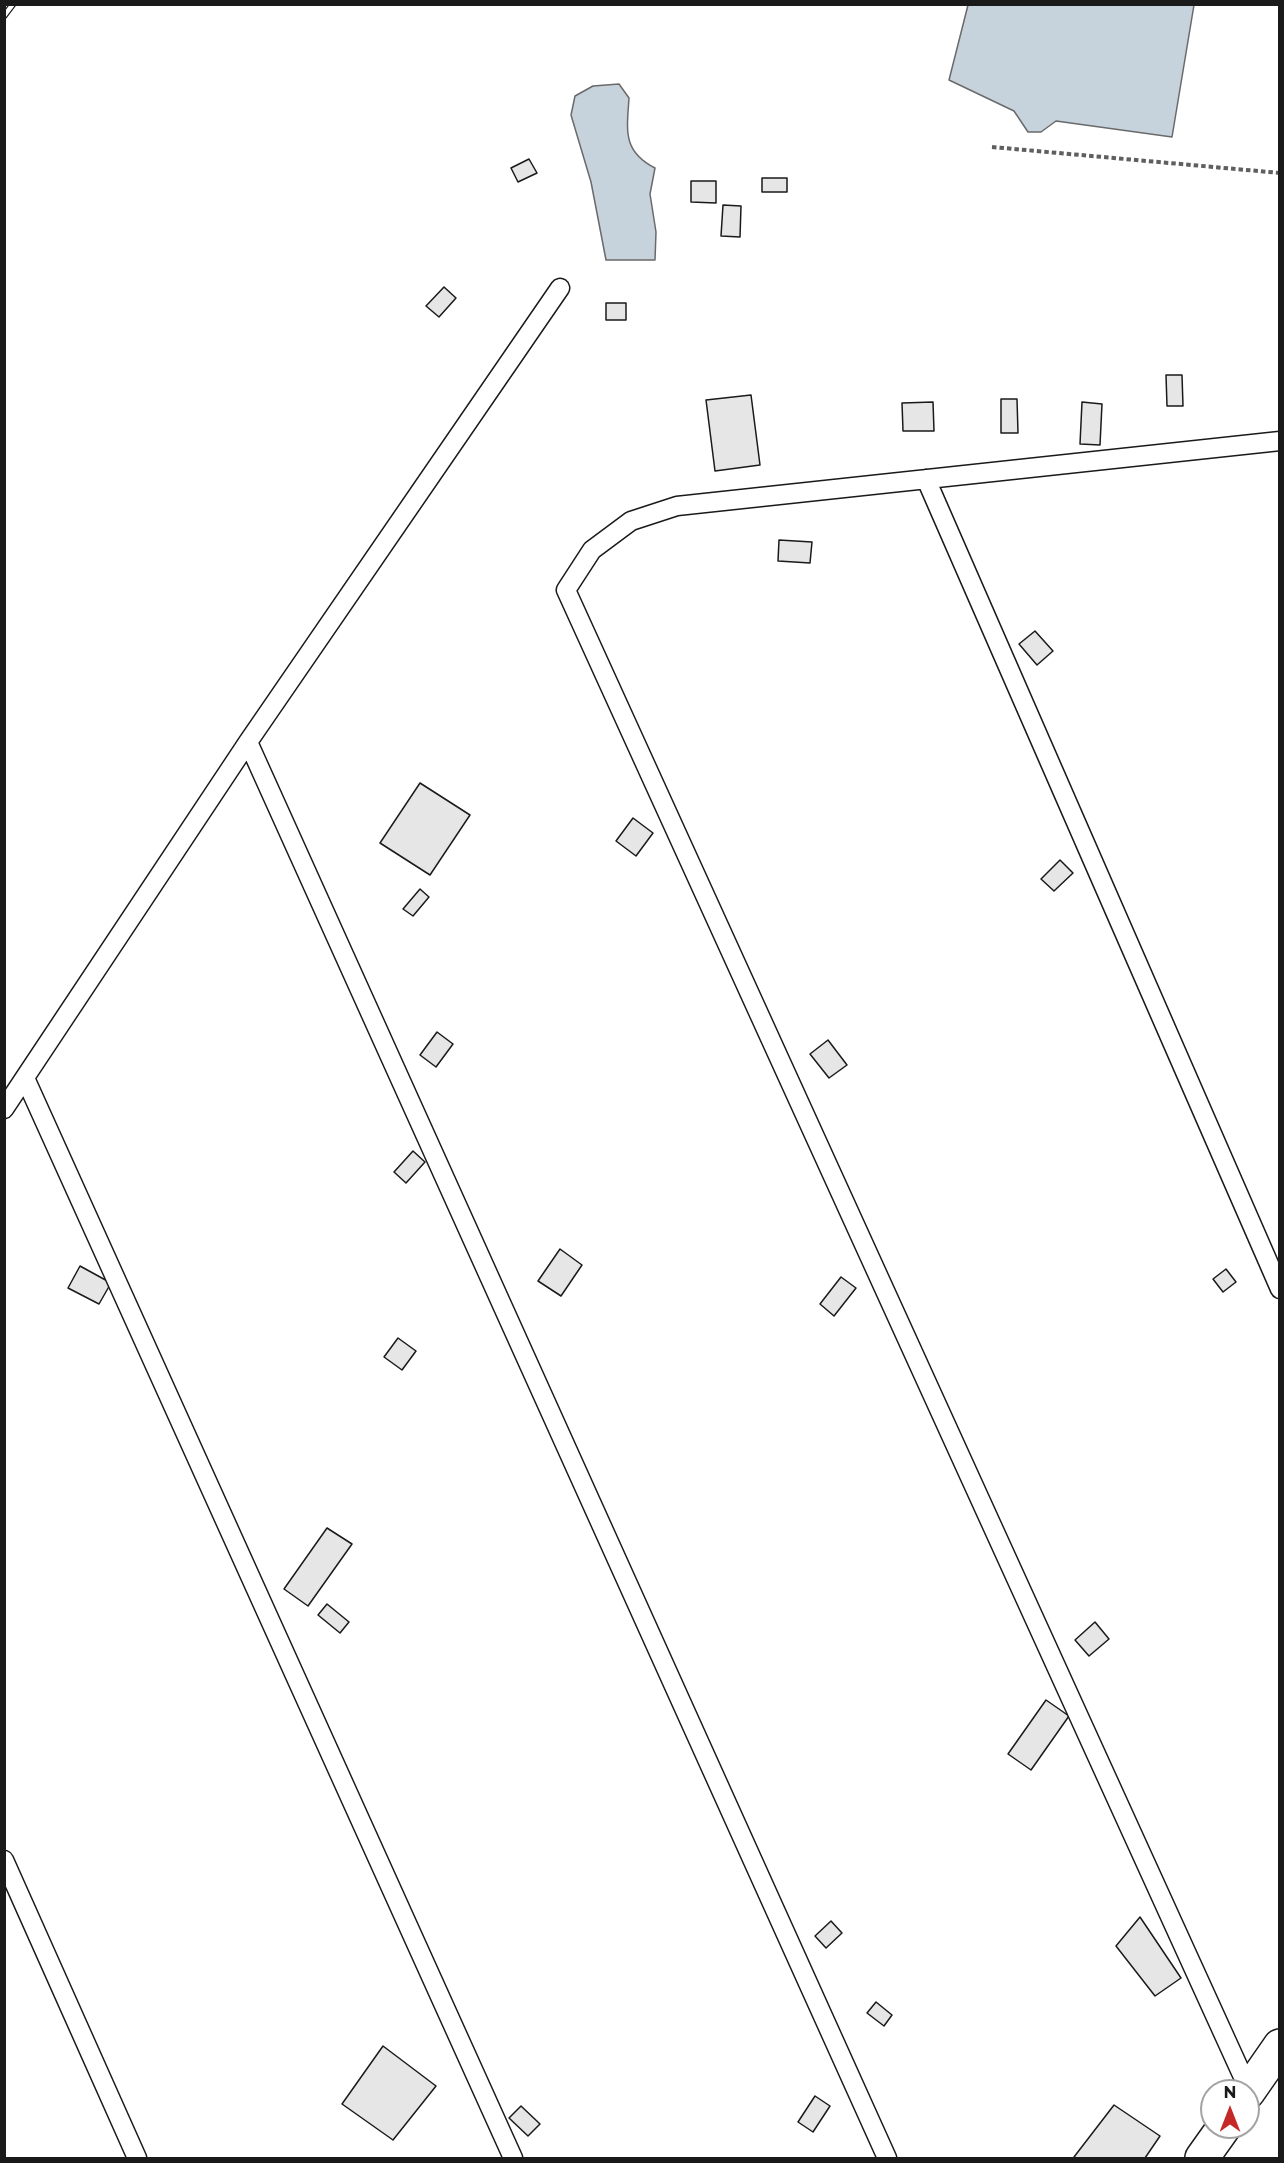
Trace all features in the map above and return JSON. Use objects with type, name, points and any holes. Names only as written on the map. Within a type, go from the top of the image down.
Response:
[{"type":"street","points":[[1257,2079],[1280,2046]]},
{"type":"street","points":[[1202,2158],[1215,2139]]},
{"type":"lane","points":[[4,1109],[248,742],[560,288]]},
{"type":"lane","points":[[1244,2079],[566,590],[592,550],[631,521],[677,506],[1280,441]]},
{"type":"lane","points":[[926,479],[1280,1289]]},
{"type":"lane","points":[[248,742],[887,2158]]},
{"type":"lane","points":[[25,1078],[513,2158]]},
{"type":"lane","points":[[4,1860],[137,2158]]},
{"type":"path","points":[[992,147],[1280,173]]},
{"type":"shaded area","points":[[968,5],[1194,5],[1172,137],[1056,121],[1041,132],[1028,132],[1014,111],[949,80]]},
{"type":"shaded area","points":[[619,84],[629,98],[628,130],[632,147],[644,161],[655,168],[650,194],[656,232],[655,260],[606,260],[591,182],[571,115],[575,96],[593,86]]},
{"type":"building","points":[[529,159],[537,173],[518,182],[511,168]]},
{"type":"building","points":[[762,178],[787,178],[787,192],[762,192]]},
{"type":"building","points":[[691,181],[716,181],[716,203],[691,202]]},
{"type":"building","points":[[723,205],[741,206],[740,237],[721,236]]},
{"type":"building","points":[[444,287],[456,298],[439,317],[426,306]]},
{"type":"building","points":[[606,303],[626,303],[626,320],[606,320]]},
{"type":"building","points":[[1166,375],[1182,375],[1183,406],[1167,406]]},
{"type":"building","points":[[751,395],[760,465],[715,471],[706,400]]},
{"type":"building","points":[[1001,399],[1017,399],[1018,433],[1001,433]]},
{"type":"building","points":[[933,402],[934,431],[903,431],[902,403]]},
{"type":"building","points":[[1082,402],[1102,404],[1100,445],[1080,444]]},
{"type":"building","points":[[779,540],[812,542],[810,563],[778,561]]},
{"type":"building","points":[[1035,631],[1053,651],[1037,665],[1019,644]]},
{"type":"building","points":[[420,783],[470,815],[430,875],[380,843]]},
{"type":"building","points":[[633,818],[653,833],[636,856],[616,841]]},
{"type":"building","points":[[1060,860],[1073,873],[1054,891],[1041,879]]},
{"type":"building","points":[[420,889],[429,897],[413,916],[403,909]]},
{"type":"building","points":[[437,1032],[453,1044],[436,1067],[420,1055]]},
{"type":"building","points":[[828,1040],[847,1065],[829,1078],[810,1054]]},
{"type":"building","points":[[413,1151],[425,1162],[406,1183],[394,1172]]},
{"type":"building","points":[[560,1249],[582,1265],[561,1296],[538,1281]]},
{"type":"building","points":[[80,1266],[111,1283],[99,1304],[68,1288]]},
{"type":"building","points":[[1226,1269],[1236,1282],[1223,1292],[1213,1279]]},
{"type":"building","points":[[841,1277],[856,1288],[834,1316],[820,1304]]},
{"type":"building","points":[[398,1338],[416,1351],[402,1370],[384,1357]]},
{"type":"building","points":[[327,1528],[352,1544],[308,1606],[284,1589]]},
{"type":"building","points":[[327,1604],[349,1622],[340,1633],[318,1615]]},
{"type":"building","points":[[1095,1622],[1109,1639],[1089,1656],[1075,1640]]},
{"type":"building","points":[[1046,1700],[1069,1716],[1031,1770],[1008,1754]]},
{"type":"building","points":[[1140,1917],[1181,1978],[1155,1996],[1116,1946]]},
{"type":"building","points":[[831,1921],[842,1933],[826,1948],[815,1936]]},
{"type":"building","points":[[876,2002],[892,2015],[884,2026],[867,2013]]},
{"type":"building","points":[[383,2046],[436,2086],[393,2140],[342,2104]]},
{"type":"building","points":[[815,2096],[830,2106],[813,2132],[798,2122]]},
{"type":"building","points":[[1114,2105],[1160,2136],[1145,2158],[1074,2157]]},
{"type":"building","points":[[521,2106],[540,2124],[528,2136],[509,2118]]},
{"type":"railway","points":[[4,16],[13,4]]}]
